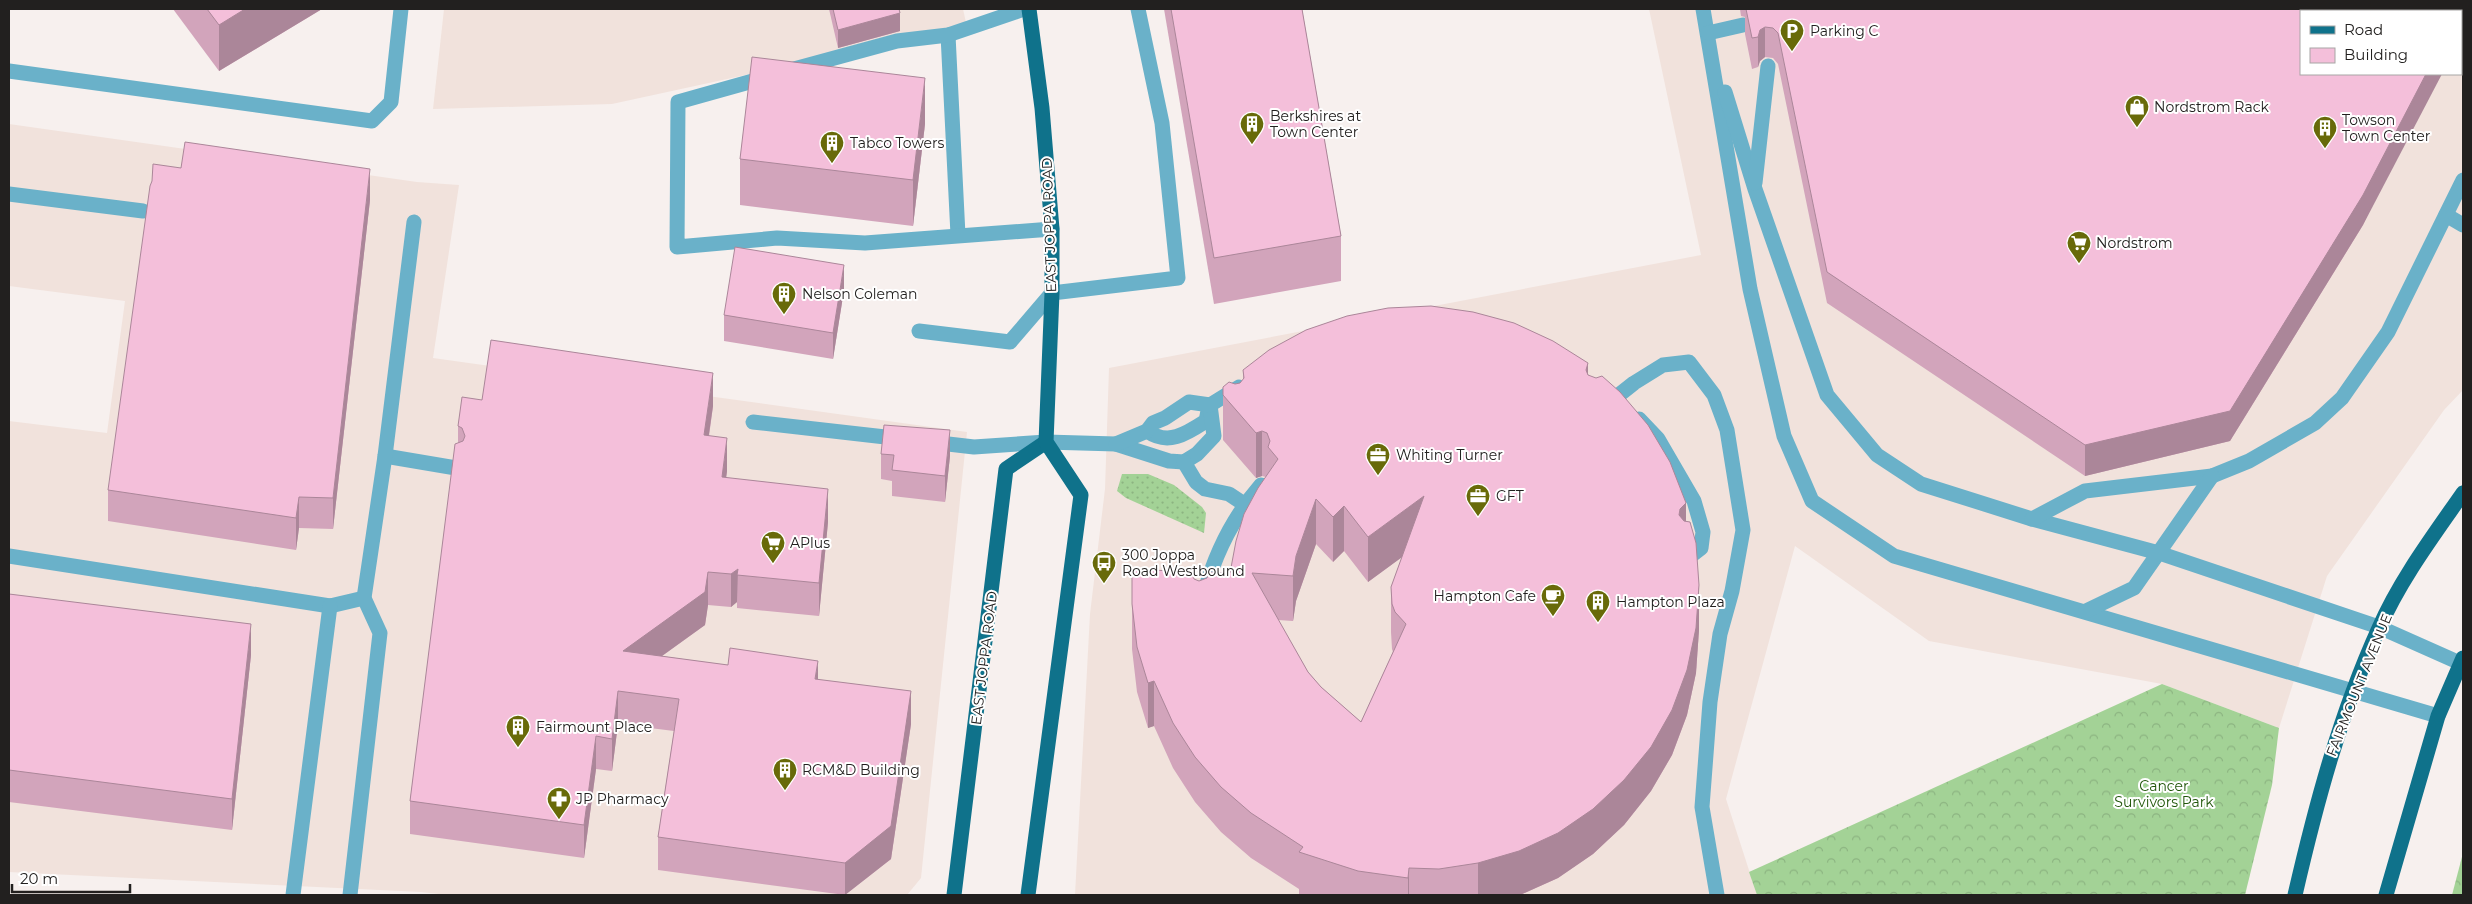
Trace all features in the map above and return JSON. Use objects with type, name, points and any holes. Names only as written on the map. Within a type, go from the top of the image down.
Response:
[{"type":"main road","name":"EAST JOPPA ROAD","points":[[954,895],[1006,469],[1046,442],[1052,293],[1052,229],[1042,108],[1029,9]]},
{"type":"main road","points":[[1028,895],[1081,495],[1046,442]]},
{"type":"main road","name":"FAIRMOUNT AVENUE","points":[[2295,895],[2333,746],[2379,627],[2418,557],[2463,493]]},
{"type":"main road","points":[[2386,895],[2438,716],[2462,660]]},
{"type":"lane","points":[[9,71],[372,120],[391,102],[402,9]]},
{"type":"lane","points":[[1024,9],[948,35],[897,41],[678,102],[677,248],[777,238],[865,243],[1052,229]]},
{"type":"lane","points":[[918,331],[1010,342],[1052,293],[1178,278],[1162,123],[1138,9]]},
{"type":"lane","points":[[1703,9],[1750,289],[1784,436],[1812,501],[1894,556],[2438,716]]},
{"type":"lane","points":[[1708,33],[1743,25]]},
{"type":"lane","points":[[1708,33],[1754,189],[1827,395],[1877,455],[1920,484],[2032,519],[2159,553],[2379,627],[2462,660]]},
{"type":"lane","points":[[948,35],[958,235]]},
{"type":"lane","points":[[1754,189],[1768,66]]},
{"type":"lane","points":[[2032,519],[2085,491],[2212,476],[2249,461],[2314,423],[2342,398],[2388,332],[2463,180]]},
{"type":"lane","points":[[9,194],[143,211]]},
{"type":"lane","points":[[2446,216],[2463,225]]},
{"type":"lane","points":[[350,895],[380,634],[364,598],[385,456],[414,222]]},
{"type":"lane","points":[[1594,414],[1634,383],[1663,366],[1688,362],[1714,395],[1727,430],[1742,530],[1732,591],[1720,634],[1710,702],[1702,807],[1717,895]]},
{"type":"lane","points":[[1116,444],[1147,431],[1154,422],[1165,418],[1189,402],[1215,402],[1252,380]]},
{"type":"lane","points":[[1602,389],[1625,406],[1658,439],[1694,501],[1704,532],[1702,548],[1688,558]]},
{"type":"lane","points":[[753,422],[974,447],[1046,442],[1116,444],[1169,461],[1184,462],[1197,454],[1214,436],[1215,402]]},
{"type":"lane","points":[[1215,402],[1230,413]]},
{"type":"lane","points":[[1147,431],[1156,438],[1171,440],[1206,421],[1215,402]]},
{"type":"lane","points":[[385,456],[456,468]]},
{"type":"lane","points":[[1184,462],[1196,482],[1205,489],[1229,494],[1244,504]]},
{"type":"lane","points":[[2086,611],[2134,588],[2212,476]]},
{"type":"lane","points":[[1201,604],[1216,554],[1244,504],[1261,485]]},
{"type":"lane","points":[[9,556],[330,606],[364,598]]},
{"type":"lane","points":[[293,895],[330,606]]},
{"type":"lane","points":[[1710,855],[1727,895]]},
{"type":"shaded area","points":[[444,9],[963,9],[967,27],[612,104],[433,109]]},
{"type":"shaded area","points":[[1649,9],[2463,9],[2463,390],[2444,410],[2327,576],[2279,728],[2162,684],[1929,641],[1795,546],[1726,799],[1757,895],[1075,895],[1090,614],[1105,489],[1109,368],[1701,255]]},
{"type":"shaded area","points":[[9,124],[417,182],[459,185],[433,358],[967,432],[921,878],[907,895],[448,895],[421,892],[9,872],[9,421],[107,433],[125,301],[9,286]]},
{"type":"green space","points":[[1122,474],[1148,474],[1174,485],[1202,507],[1206,513],[1204,533],[1126,498],[1117,491]]},
{"type":"green space","name":"Cancer Survivors Park","points":[[2162,684],[2279,728],[2272,785],[2245,895],[1757,895],[1749,872]]},
{"type":"green space","points":[[2463,853],[2463,895],[2452,895]]},
{"type":"building","points":[[207,9],[245,9],[219,25]]},
{"type":"building","points":[[833,9],[899,9],[900,13],[838,30]]},
{"type":"building","name":"Berkshires at Town Center","points":[[1171,9],[1302,9],[1341,236],[1214,258]]},
{"type":"building","name":"Nordstrom","points":[[1746,9],[2460,9],[2300,10],[2300,75],[2425,75],[2363,195],[2230,411],[2085,445],[1827,272],[1778,33],[1773,28],[1765,27],[1760,30],[1758,37],[1752,38]]},
{"type":"building","points":[[752,57],[925,78],[913,180],[740,159]]},
{"type":"building","points":[[185,142],[370,169],[333,498],[299,497],[296,518],[108,490],[153,164],[181,168]]},
{"type":"building","name":"Nelson Coleman","points":[[735,247],[844,265],[833,333],[724,315]]},
{"type":"building","name":"Hampton Plaza","points":[[1431,306],[1473,312],[1514,323],[1553,341],[1588,363],[1586,370],[1588,375],[1596,378],[1602,376],[1620,392],[1648,425],[1670,462],[1686,503],[1680,509],[1679,515],[1684,521],[1690,522],[1696,543],[1699,585],[1696,628],[1687,670],[1672,710],[1651,747],[1624,780],[1593,809],[1558,833],[1519,851],[1478,863],[1439,869],[1409,868],[1408,878],[1358,871],[1299,852],[1303,847],[1251,813],[1221,787],[1195,757],[1173,723],[1154,681],[1148,683],[1137,647],[1132,604],[1132,569],[1191,572],[1194,579],[1199,581],[1207,578],[1209,572],[1230,573],[1236,541],[1244,514],[1258,488],[1278,459],[1268,447],[1270,441],[1267,433],[1262,431],[1256,433],[1223,395],[1223,387],[1229,382],[1240,383],[1244,378],[1243,370],[1269,350],[1306,330],[1347,316],[1388,308]],"holes":[[[1424,496],[1391,587],[1392,604],[1395,612],[1406,624],[1361,722],[1321,687],[1308,672],[1252,573],[1293,576],[1296,556],[1316,499],[1333,517],[1344,506],[1368,537]]]},
{"type":"building","points":[[491,340],[713,373],[704,435],[727,438],[722,477],[828,489],[819,583],[737,575],[738,569],[731,574],[708,572],[705,592],[623,651],[728,665],[730,648],[818,661],[815,679],[911,691],[891,826],[845,863],[658,837],[679,699],[618,691],[612,739],[596,736],[584,825],[410,801],[455,444],[463,441],[465,436],[462,428],[458,426],[462,397],[482,400]]},
{"type":"building","points":[[884,425],[950,430],[945,476],[892,470],[894,455],[881,454]]},
{"type":"building","points":[[9,594],[251,624],[232,799],[9,770]]},
{"type":"place","name":"Parking C","points":[[1792,52]]},
{"type":"place","name":"Nordstrom Rack","points":[[2137,128]]},
{"type":"place","name":"Berkshires at Town Center","points":[[1252,145]]},
{"type":"place","name":"Towson Town Center","points":[[2325,149]]},
{"type":"place","name":"Tabco Towers","points":[[832,164]]},
{"type":"place","name":"Nordstrom","points":[[2079,264]]},
{"type":"place","name":"Nelson Coleman","points":[[784,315]]},
{"type":"place","name":"Whiting Turner","points":[[1378,476]]},
{"type":"place","name":"GFT","points":[[1478,517]]},
{"type":"place","name":"APlus","points":[[773,564]]},
{"type":"place","name":"300 Joppa Road Westbound","points":[[1104,584]]},
{"type":"place","name":"Hampton Cafe","points":[[1553,617]]},
{"type":"place","name":"Hampton Plaza","points":[[1598,623]]},
{"type":"place","name":"Fairmount Place","points":[[518,748]]},
{"type":"place","name":"RCM&D Building","points":[[785,791]]},
{"type":"place","name":"JP Pharmacy","points":[[559,820]]}]
